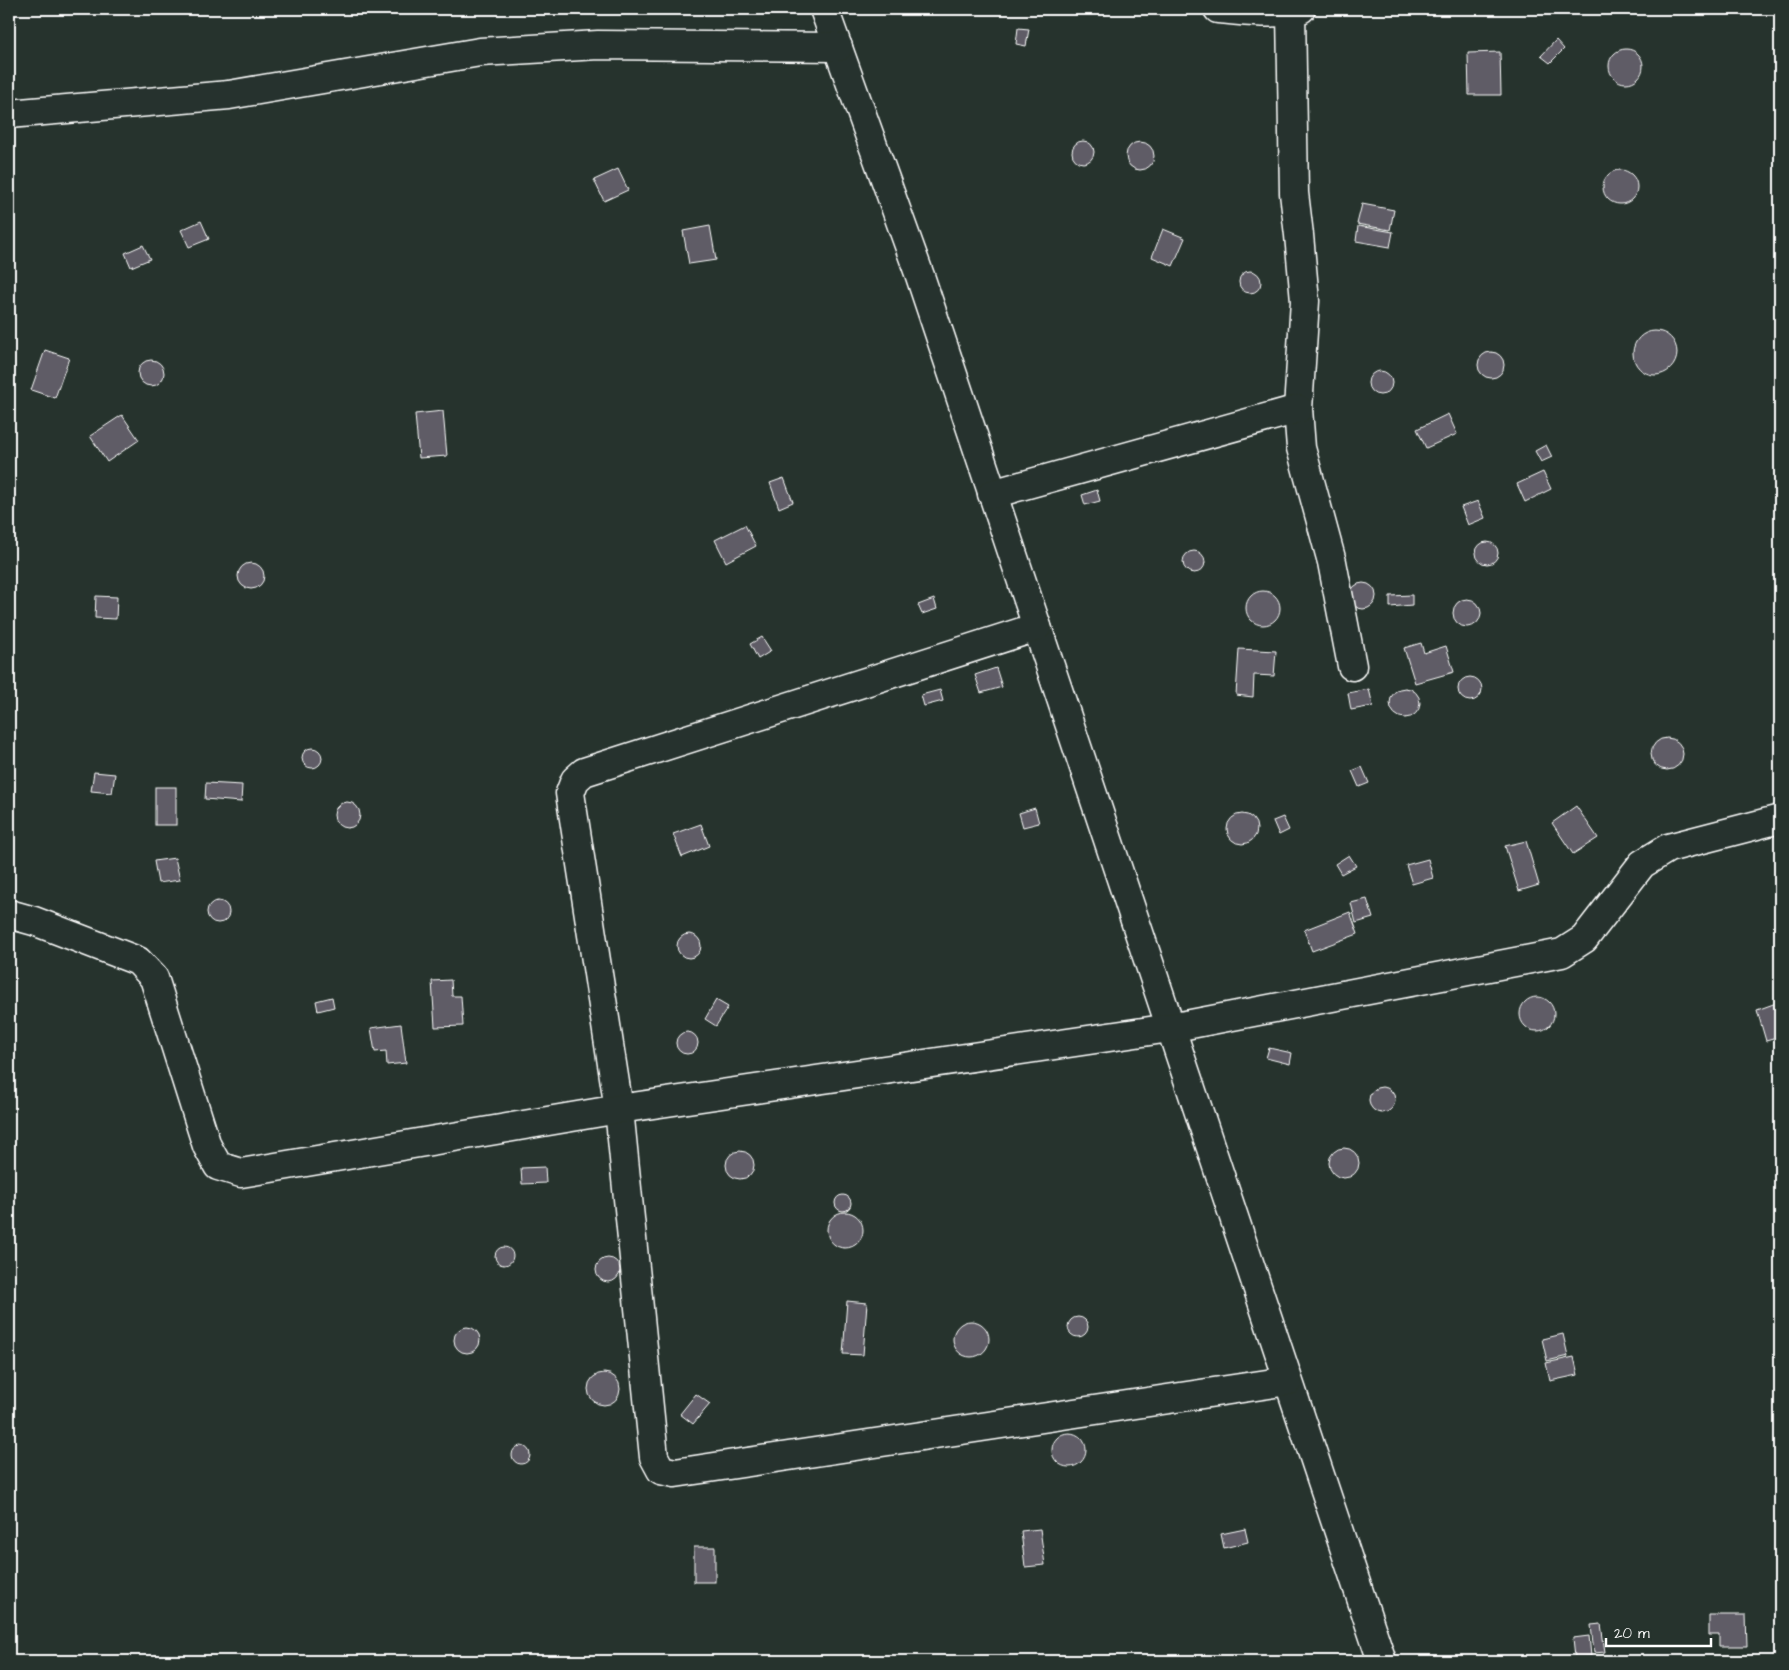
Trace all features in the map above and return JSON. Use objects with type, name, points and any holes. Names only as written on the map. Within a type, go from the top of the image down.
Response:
[{"type":"street","points":[[824,9],[923,285],[1382,1661]]},
{"type":"street","points":[[1218,9],[1269,13],[1296,10],[1294,193],[1305,301],[1298,409],[1301,448],[1332,562],[1352,666]]},
{"type":"street","points":[[9,114],[229,95],[480,52],[598,46],[838,47]]},
{"type":"street","points":[[992,494],[1298,409]]},
{"type":"street","points":[[1037,626],[584,772],[575,780],[570,793],[619,1108],[654,1457],[661,1470],[675,1473],[1288,1381]]},
{"type":"street","points":[[9,914],[34,921],[138,962],[154,978],[206,1146],[218,1166],[241,1173],[619,1108],[1170,1028],[1562,953],[1584,939],[1642,864],[1668,848],[1780,819]]},
{"type":"building","points":[[1018,28],[1029,29],[1026,46],[1016,44]]},
{"type":"building","points":[[1556,40],[1564,49],[1550,63],[1541,56]]},
{"type":"building","points":[[1626,49],[1638,54],[1643,66],[1638,78],[1626,83],[1614,78],[1609,66],[1614,54]]},
{"type":"building","points":[[1500,52],[1501,95],[1469,95],[1468,53]]},
{"type":"building","points":[[1083,141],[1091,144],[1094,152],[1091,160],[1083,163],[1075,160],[1072,152],[1075,144]]},
{"type":"building","points":[[1140,142],[1150,146],[1154,156],[1150,166],[1140,170],[1130,166],[1126,156],[1130,146]]},
{"type":"building","points":[[618,169],[628,190],[604,201],[594,180]]},
{"type":"building","points":[[1620,170],[1627,171],[1632,175],[1636,180],[1636,194],[1632,199],[1627,203],[1620,204],[1613,203],[1608,199],[1604,194],[1603,187],[1604,180],[1608,175],[1613,171]]},
{"type":"building","points":[[1362,204],[1394,210],[1390,230],[1357,224]]},
{"type":"building","points":[[201,221],[209,239],[189,247],[181,230]]},
{"type":"building","points":[[710,226],[716,260],[689,264],[683,231]]},
{"type":"building","points":[[1358,226],[1393,232],[1390,247],[1356,241]]},
{"type":"building","points":[[1163,229],[1185,238],[1173,266],[1152,257]]},
{"type":"building","points":[[143,245],[150,259],[131,267],[125,253]]},
{"type":"building","points":[[1250,271],[1258,274],[1261,282],[1258,290],[1250,293],[1242,290],[1239,282],[1242,274]]},
{"type":"building","points":[[1659,331],[1671,337],[1676,344],[1676,362],[1671,369],[1664,374],[1651,375],[1643,372],[1636,365],[1633,349],[1636,341],[1643,334]]},
{"type":"building","points":[[45,350],[69,358],[55,398],[31,390]]},
{"type":"building","points":[[1491,352],[1500,356],[1504,365],[1500,374],[1491,378],[1482,374],[1478,365],[1482,356]]},
{"type":"building","points":[[151,360],[160,364],[164,373],[160,382],[151,386],[142,382],[138,373],[142,364]]},
{"type":"building","points":[[1380,371],[1388,375],[1392,383],[1388,391],[1380,395],[1372,391],[1368,383],[1372,375]]},
{"type":"building","points":[[443,411],[447,456],[419,458],[415,414]]},
{"type":"building","points":[[1448,414],[1457,434],[1426,448],[1417,429]]},
{"type":"building","points":[[122,415],[139,440],[107,462],[90,436]]},
{"type":"building","points":[[1546,445],[1552,457],[1541,462],[1535,451]]},
{"type":"building","points":[[1543,472],[1551,489],[1525,502],[1517,484]]},
{"type":"building","points":[[784,478],[793,502],[779,508],[770,483]]},
{"type":"building","points":[[1097,490],[1100,501],[1085,505],[1082,495]]},
{"type":"building","points":[[1478,501],[1485,518],[1468,525],[1461,507]]},
{"type":"building","points":[[745,525],[756,546],[726,562],[715,540]]},
{"type":"building","points":[[1487,542],[1495,545],[1498,553],[1495,561],[1487,564],[1479,561],[1476,553],[1479,545]]},
{"type":"building","points":[[1194,551],[1202,554],[1205,562],[1202,570],[1194,573],[1186,570],[1183,562],[1186,554]]},
{"type":"building","points":[[251,563],[261,566],[264,576],[261,586],[251,589],[241,586],[238,576],[241,566]]},
{"type":"building","points":[[1363,583],[1372,587],[1376,596],[1372,605],[1363,609],[1354,605],[1350,596],[1354,587]]},
{"type":"building","points":[[1263,591],[1275,596],[1280,608],[1275,620],[1263,625],[1251,620],[1246,608],[1251,596]]},
{"type":"building","points":[[1412,595],[1412,605],[1390,607],[1390,596]]},
{"type":"building","points":[[96,596],[117,597],[116,619],[95,618]]},
{"type":"building","points":[[934,599],[937,609],[922,614],[918,605]]},
{"type":"building","points":[[1467,599],[1477,603],[1481,613],[1477,623],[1467,627],[1457,623],[1453,613],[1457,603]]},
{"type":"building","points":[[762,637],[771,651],[758,659],[750,644]]},
{"type":"building","points":[[1421,643],[1424,653],[1446,646],[1454,672],[1415,683],[1404,648]]},
{"type":"building","points":[[1239,649],[1276,651],[1274,676],[1254,675],[1253,697],[1236,695]]},
{"type":"building","points":[[996,668],[1002,687],[981,693],[975,675]]},
{"type":"building","points":[[1470,677],[1478,681],[1482,689],[1478,697],[1470,701],[1462,697],[1458,689],[1462,681]]},
{"type":"building","points":[[1405,688],[1416,692],[1420,703],[1416,714],[1405,718],[1394,714],[1390,703],[1394,692]]},
{"type":"building","points":[[1369,689],[1373,706],[1351,710],[1348,693]]},
{"type":"building","points":[[940,690],[943,701],[924,706],[921,695]]},
{"type":"building","points":[[1667,738],[1678,743],[1683,754],[1678,765],[1667,770],[1656,765],[1651,754],[1656,743]]},
{"type":"building","points":[[312,748],[319,751],[322,758],[319,765],[312,768],[305,765],[302,758],[305,751]]},
{"type":"building","points":[[1362,767],[1369,783],[1359,787],[1352,771]]},
{"type":"building","points":[[94,772],[115,774],[112,793],[91,791]]},
{"type":"building","points":[[206,783],[242,785],[241,802],[205,799]]},
{"type":"building","points":[[155,787],[176,787],[176,825],[155,825]]},
{"type":"building","points":[[347,802],[356,806],[360,815],[356,824],[347,828],[338,824],[334,815],[338,806]]},
{"type":"building","points":[[1576,806],[1598,838],[1573,854],[1552,823]]},
{"type":"building","points":[[1035,808],[1039,823],[1023,827],[1019,813]]},
{"type":"building","points":[[1242,814],[1253,818],[1257,829],[1253,840],[1242,844],[1231,840],[1227,829],[1231,818]]},
{"type":"building","points":[[1283,817],[1289,830],[1279,835],[1273,821]]},
{"type":"building","points":[[701,824],[709,846],[682,857],[673,834]]},
{"type":"building","points":[[1526,841],[1539,885],[1519,891],[1505,846]]},
{"type":"building","points":[[1349,855],[1356,866],[1341,874],[1335,864]]},
{"type":"building","points":[[175,858],[180,880],[158,883],[154,861]]},
{"type":"building","points":[[1428,859],[1433,878],[1412,884],[1406,865]]},
{"type":"building","points":[[1367,899],[1373,918],[1356,923],[1351,903]]},
{"type":"building","points":[[218,901],[226,904],[229,912],[226,920],[218,923],[210,920],[207,912],[210,904]]},
{"type":"building","points":[[1350,912],[1358,934],[1312,951],[1304,930]]},
{"type":"building","points":[[689,934],[694,935],[700,941],[700,951],[694,957],[689,958],[684,957],[678,951],[677,946],[678,941],[684,935]]},
{"type":"building","points":[[451,980],[452,996],[461,996],[463,1026],[435,1027],[432,981]]},
{"type":"building","points":[[332,997],[334,1007],[318,1011],[316,1001]]},
{"type":"building","points":[[1537,997],[1549,1002],[1554,1014],[1549,1026],[1537,1031],[1525,1026],[1520,1014],[1525,1002]]},
{"type":"building","points":[[716,1000],[728,1007],[716,1026],[705,1019]]},
{"type":"building","points":[[1779,1002],[1780,1037],[1766,1041],[1757,1010]]},
{"type":"building","points":[[401,1024],[406,1063],[387,1065],[386,1051],[375,1052],[371,1028]]},
{"type":"building","points":[[687,1032],[695,1035],[698,1043],[695,1051],[687,1054],[679,1051],[676,1043],[679,1035]]},
{"type":"building","points":[[1269,1048],[1292,1053],[1290,1064],[1266,1058]]},
{"type":"building","points":[[1382,1087],[1391,1091],[1395,1100],[1391,1109],[1382,1113],[1373,1109],[1369,1100],[1373,1091]]},
{"type":"building","points":[[1344,1148],[1355,1152],[1359,1163],[1355,1174],[1344,1178],[1333,1174],[1329,1163],[1333,1152]]},
{"type":"building","points":[[740,1151],[750,1155],[754,1165],[750,1175],[740,1179],[730,1175],[726,1165],[730,1155]]},
{"type":"building","points":[[545,1167],[546,1183],[522,1184],[521,1168]]},
{"type":"building","points":[[840,1195],[846,1195],[851,1200],[849,1209],[840,1211],[835,1206],[835,1200]]},
{"type":"building","points":[[845,1212],[852,1213],[858,1217],[862,1223],[862,1237],[858,1243],[852,1247],[845,1248],[838,1247],[832,1243],[828,1237],[827,1230],[828,1223],[832,1217],[838,1213]]},
{"type":"building","points":[[500,1247],[508,1247],[513,1252],[511,1263],[500,1265],[495,1260],[495,1252]]},
{"type":"building","points":[[608,1258],[617,1261],[620,1270],[617,1279],[608,1282],[599,1279],[596,1270],[599,1261]]},
{"type":"building","points":[[847,1301],[867,1303],[863,1355],[843,1354]]},
{"type":"building","points":[[1078,1317],[1085,1320],[1088,1327],[1085,1334],[1078,1337],[1071,1334],[1068,1327],[1071,1320]]},
{"type":"building","points":[[971,1321],[978,1322],[984,1326],[988,1332],[988,1346],[984,1352],[978,1356],[971,1357],[964,1356],[958,1352],[954,1346],[953,1339],[954,1332],[958,1326],[964,1322]]},
{"type":"building","points":[[467,1327],[476,1331],[480,1340],[476,1349],[467,1353],[458,1349],[454,1340],[458,1331]]},
{"type":"building","points":[[1563,1334],[1568,1356],[1547,1361],[1542,1339]]},
{"type":"building","points":[[1574,1357],[1578,1375],[1550,1381],[1546,1363]]},
{"type":"building","points":[[604,1373],[610,1374],[615,1378],[619,1383],[619,1395],[615,1400],[610,1404],[604,1405],[598,1404],[593,1400],[589,1395],[588,1389],[589,1383],[593,1378],[598,1374]]},
{"type":"building","points":[[696,1394],[710,1404],[693,1424],[680,1414]]},
{"type":"building","points":[[1069,1433],[1081,1438],[1086,1450],[1081,1462],[1069,1467],[1057,1462],[1052,1450],[1057,1438]]},
{"type":"building","points":[[521,1446],[527,1449],[530,1455],[527,1461],[521,1464],[515,1461],[512,1455],[515,1449]]},
{"type":"building","points":[[1040,1529],[1045,1565],[1025,1567],[1021,1531]]},
{"type":"building","points":[[1245,1529],[1248,1542],[1224,1548],[1221,1534]]},
{"type":"building","points":[[694,1547],[715,1547],[715,1582],[694,1582]]},
{"type":"building","points":[[1709,1615],[1746,1615],[1747,1646],[1719,1646],[1719,1635],[1709,1635]]},
{"type":"building","points":[[1601,1624],[1605,1652],[1594,1653],[1591,1625]]},
{"type":"building","points":[[1589,1636],[1591,1656],[1575,1657],[1573,1638]]}]
